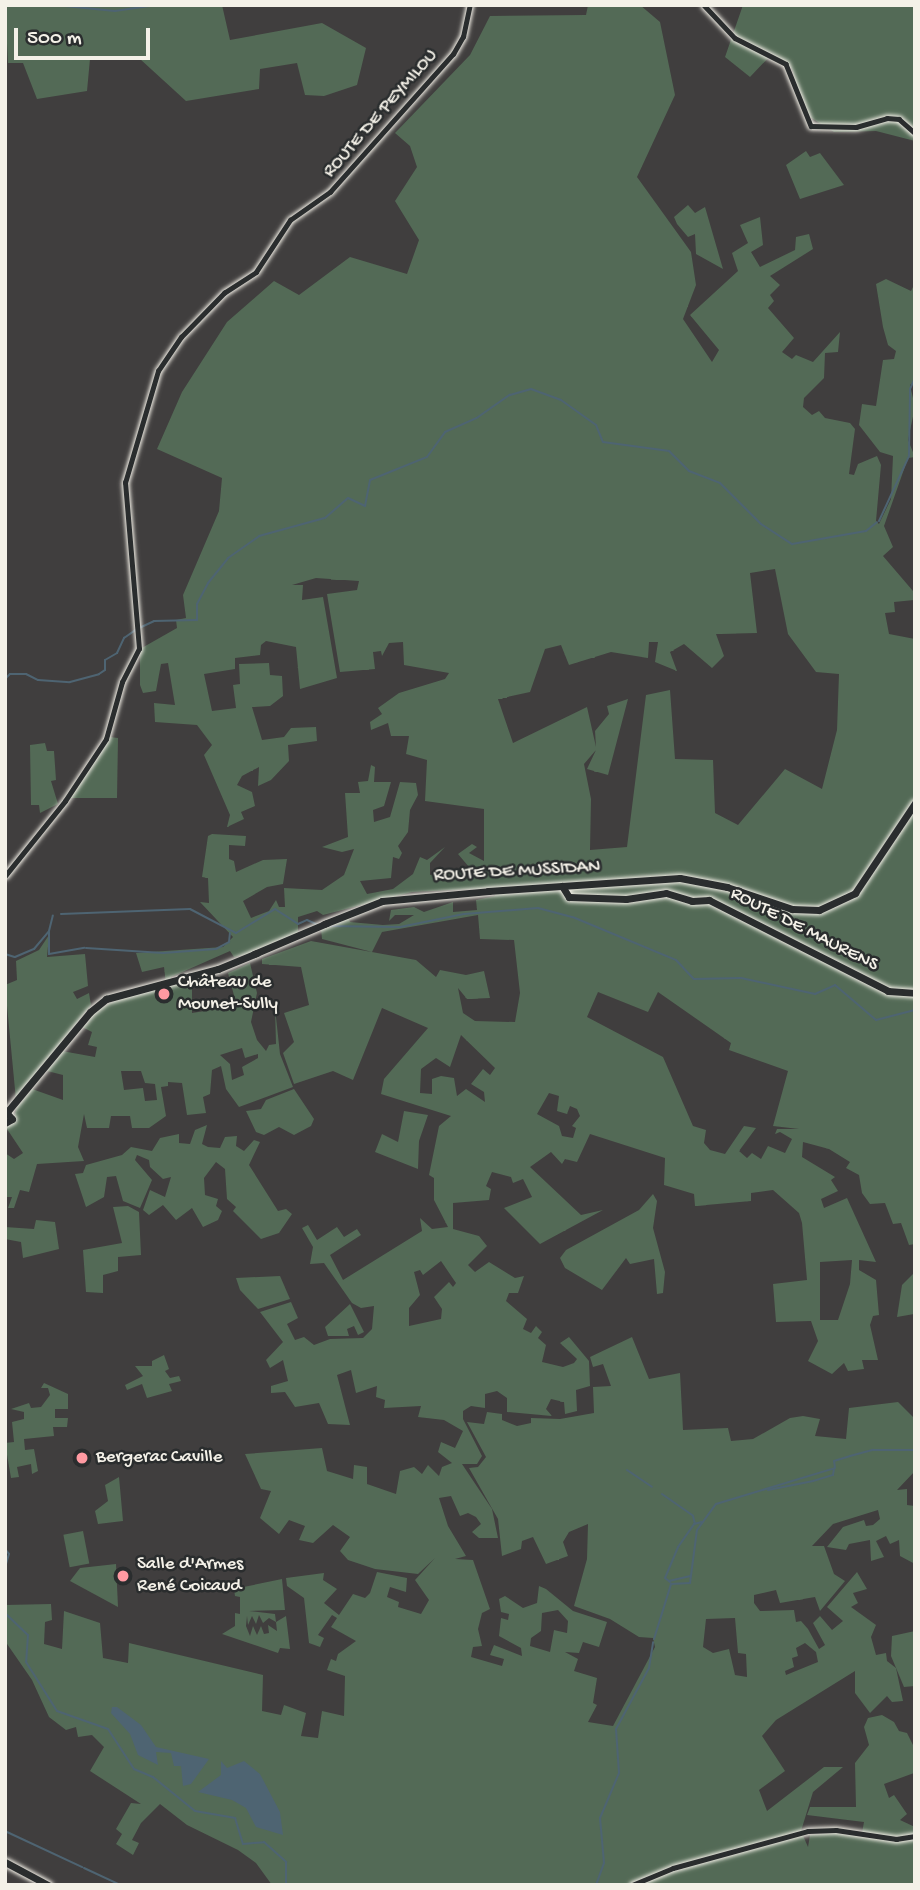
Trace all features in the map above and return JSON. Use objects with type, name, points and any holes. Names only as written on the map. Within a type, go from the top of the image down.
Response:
[{"type":"main road","name":"ROUTE DE MUSSIDAN","points":[[6,1124],[8,1112],[94,1010],[126,992],[257,953],[361,908],[405,898],[680,878],[727,887],[792,909],[824,909],[848,899],[861,886],[915,803]]},
{"type":"main road","name":"ROUTE DE MAURENS","points":[[562,887],[569,897],[626,899],[666,893],[692,901],[709,900],[880,987],[915,993]]},
{"type":"main road","points":[[5,1862],[48,1885]]},
{"type":"main road","points":[[5,1869],[20,1870]]},
{"type":"street","name":"ROUTE DE PEYMILOU","points":[[5,876],[65,801],[106,739],[122,682],[139,649],[139,629],[130,579],[125,483],[158,371],[181,337],[214,302],[256,272],[292,217],[330,192],[455,51],[463,37],[470,5]]},
{"type":"street","points":[[704,5],[735,38],[786,64],[808,124],[850,128],[887,118],[900,119],[915,133]]},
{"type":"street","points":[[632,1885],[673,1868],[808,1830],[915,1836]]},
{"type":"green space","points":[[5,5],[222,5],[230,40],[322,23],[366,48],[357,85],[324,96],[305,95],[297,63],[260,69],[259,89],[186,101],[140,59],[90,59],[87,91],[37,99],[23,63],[8,63]]},
{"type":"green space","points":[[588,5],[640,5],[660,22],[675,95],[637,177],[691,252],[696,285],[683,319],[712,362],[719,350],[690,315],[738,271],[732,253],[748,243],[740,225],[760,217],[763,245],[751,252],[760,267],[795,250],[796,237],[809,234],[813,249],[770,276],[780,285],[770,295],[774,301],[768,308],[794,338],[782,352],[792,359],[796,355],[813,362],[840,332],[838,352],[825,353],[824,378],[804,398],[803,407],[812,415],[819,411],[825,418],[850,423],[855,429],[849,474],[854,475],[858,464],[877,456],[881,465],[876,521],[879,524],[891,499],[893,456],[880,452],[859,425],[862,404],[876,406],[883,360],[894,359],[896,351],[888,345],[876,284],[886,279],[911,291],[915,283],[915,381],[910,385],[915,407],[908,440],[915,457],[908,458],[884,526],[893,547],[883,556],[913,591],[914,600],[894,602],[895,612],[885,613],[889,634],[915,639],[915,1244],[909,1245],[901,1223],[893,1224],[885,1203],[870,1204],[862,1193],[859,1175],[846,1168],[850,1162],[829,1149],[803,1142],[802,1157],[835,1177],[831,1180],[838,1191],[821,1199],[824,1208],[847,1198],[876,1262],[859,1260],[859,1270],[876,1280],[879,1315],[873,1316],[870,1325],[878,1360],[862,1360],[864,1369],[848,1371],[844,1363],[832,1374],[808,1361],[818,1341],[811,1321],[776,1322],[773,1284],[807,1280],[799,1213],[773,1190],[751,1193],[751,1201],[695,1206],[694,1194],[664,1185],[665,1158],[590,1134],[577,1162],[565,1159],[562,1164],[551,1152],[530,1167],[581,1215],[603,1210],[540,1244],[504,1208],[532,1197],[523,1179],[513,1183],[511,1177],[492,1172],[486,1186],[491,1189],[489,1200],[453,1203],[453,1229],[479,1236],[487,1246],[468,1265],[475,1272],[489,1262],[515,1278],[524,1276],[518,1293],[509,1293],[506,1301],[527,1319],[523,1329],[531,1333],[536,1326],[542,1332],[538,1338],[546,1345],[542,1362],[563,1367],[574,1363],[577,1359],[560,1343],[569,1337],[589,1361],[590,1386],[576,1390],[577,1411],[565,1414],[564,1402],[551,1399],[546,1409],[552,1416],[507,1412],[507,1398],[497,1391],[485,1394],[485,1408],[471,1406],[463,1411],[463,1419],[482,1456],[477,1464],[462,1464],[492,1509],[498,1538],[479,1538],[472,1532],[481,1524],[476,1517],[468,1513],[460,1516],[451,1496],[439,1498],[448,1526],[466,1556],[455,1559],[473,1560],[490,1609],[482,1613],[478,1629],[482,1646],[473,1647],[471,1657],[502,1666],[504,1659],[490,1655],[494,1645],[522,1656],[521,1648],[499,1636],[501,1618],[508,1620],[509,1614],[501,1612],[499,1599],[505,1596],[523,1608],[537,1603],[539,1586],[546,1589],[573,1611],[607,1622],[599,1647],[583,1642],[579,1653],[565,1652],[578,1659],[574,1671],[597,1678],[593,1703],[597,1705],[588,1722],[613,1726],[655,1647],[653,1638],[639,1637],[610,1619],[574,1606],[587,1559],[588,1524],[569,1532],[563,1542],[568,1556],[546,1564],[533,1537],[522,1541],[521,1549],[502,1556],[498,1519],[469,1468],[478,1467],[486,1457],[467,1422],[484,1424],[487,1412],[502,1414],[502,1420],[517,1426],[531,1423],[531,1418],[560,1419],[594,1413],[593,1387],[611,1386],[603,1364],[593,1367],[590,1357],[632,1337],[649,1379],[680,1373],[683,1430],[728,1428],[731,1441],[753,1439],[790,1418],[803,1416],[820,1419],[815,1436],[846,1439],[849,1408],[898,1402],[915,1419],[915,1471],[897,1490],[907,1489],[907,1505],[915,1506],[915,1564],[900,1556],[899,1540],[890,1544],[886,1536],[876,1541],[884,1557],[871,1561],[870,1540],[849,1544],[846,1550],[827,1547],[843,1527],[864,1520],[866,1526],[873,1525],[880,1519],[878,1510],[833,1524],[812,1546],[824,1546],[834,1574],[845,1581],[820,1611],[815,1597],[780,1603],[776,1590],[754,1595],[754,1603],[760,1611],[794,1610],[796,1622],[801,1621],[808,1629],[819,1649],[825,1645],[813,1623],[820,1616],[832,1630],[843,1621],[827,1607],[857,1572],[867,1589],[853,1593],[858,1603],[851,1607],[876,1625],[871,1637],[876,1655],[886,1653],[887,1661],[896,1668],[903,1701],[892,1702],[887,1696],[870,1713],[855,1693],[855,1671],[776,1720],[762,1736],[785,1771],[759,1790],[767,1811],[824,1767],[843,1767],[813,1792],[801,1831],[808,1847],[810,1835],[831,1833],[833,1828],[862,1833],[864,1822],[807,1815],[810,1807],[856,1807],[855,1763],[869,1745],[864,1727],[868,1718],[882,1715],[894,1722],[899,1731],[907,1733],[915,1749],[914,1773],[884,1784],[889,1798],[894,1795],[907,1814],[900,1820],[915,1827],[915,1885],[272,1885],[256,1863],[238,1850],[187,1825],[160,1804],[141,1823],[132,1840],[139,1843],[133,1855],[116,1844],[122,1834],[116,1829],[131,1803],[141,1804],[90,1771],[104,1747],[92,1735],[78,1737],[76,1727],[66,1730],[49,1717],[32,1680],[5,1641],[5,1605],[51,1604],[52,1620],[45,1622],[44,1644],[62,1649],[64,1611],[100,1623],[103,1658],[128,1663],[129,1643],[263,1675],[262,1711],[281,1715],[284,1705],[306,1713],[301,1736],[318,1738],[322,1711],[344,1716],[345,1676],[327,1670],[331,1659],[336,1661],[338,1654],[356,1641],[331,1627],[337,1618],[332,1615],[318,1635],[324,1638],[320,1647],[309,1643],[304,1598],[287,1586],[286,1578],[324,1573],[323,1580],[337,1589],[324,1603],[339,1615],[353,1594],[365,1598],[370,1593],[377,1572],[407,1578],[406,1592],[390,1587],[387,1597],[399,1602],[398,1607],[421,1614],[429,1600],[415,1580],[435,1558],[418,1574],[375,1569],[348,1560],[340,1551],[350,1537],[333,1525],[313,1543],[299,1540],[305,1526],[289,1520],[279,1534],[260,1518],[271,1491],[261,1489],[245,1454],[322,1448],[327,1471],[353,1479],[354,1465],[367,1467],[367,1484],[396,1494],[400,1471],[414,1467],[422,1474],[428,1465],[439,1476],[442,1467],[452,1463],[438,1452],[441,1442],[455,1448],[463,1431],[444,1420],[418,1417],[421,1406],[384,1408],[385,1400],[376,1397],[377,1386],[356,1393],[351,1370],[337,1375],[350,1425],[328,1424],[319,1403],[295,1407],[285,1392],[271,1393],[271,1386],[288,1381],[283,1360],[270,1368],[266,1360],[283,1342],[260,1312],[291,1302],[298,1318],[287,1324],[295,1340],[304,1337],[314,1345],[330,1339],[363,1338],[372,1329],[374,1306],[361,1308],[352,1303],[324,1263],[310,1264],[313,1247],[302,1228],[308,1225],[317,1240],[337,1227],[344,1237],[357,1229],[361,1235],[330,1255],[343,1280],[422,1231],[420,1218],[432,1229],[448,1227],[434,1200],[434,1178],[429,1175],[439,1126],[451,1116],[381,1094],[384,1079],[428,1028],[382,1008],[353,1080],[333,1071],[294,1084],[283,1053],[294,1042],[284,1013],[309,1005],[301,967],[262,964],[262,959],[311,941],[416,960],[436,977],[440,970],[466,975],[484,971],[490,998],[467,999],[458,988],[463,1013],[475,1021],[515,1022],[520,993],[514,940],[480,939],[478,915],[382,932],[372,952],[322,939],[321,929],[348,916],[350,922],[383,925],[399,924],[414,915],[395,915],[389,921],[391,910],[414,907],[424,912],[453,902],[453,912],[477,910],[476,900],[495,896],[494,888],[412,892],[323,915],[317,911],[298,917],[298,934],[248,954],[234,957],[230,951],[171,977],[171,982],[197,977],[200,983],[208,981],[192,988],[192,1013],[211,1010],[236,1003],[228,973],[250,963],[257,993],[251,1022],[257,1040],[266,1051],[269,1045],[276,1044],[275,1008],[280,1054],[293,1087],[239,1107],[226,1089],[221,1066],[212,1070],[210,1094],[203,1097],[206,1113],[187,1115],[182,1083],[168,1082],[168,1086],[161,1087],[166,1116],[149,1128],[132,1128],[130,1116],[111,1116],[109,1128],[87,1128],[84,1114],[78,1147],[84,1161],[37,1164],[29,1192],[20,1190],[14,1208],[8,1208],[12,1197],[5,1197],[5,1153],[14,1159],[23,1153],[5,1126],[12,1123],[17,1107],[32,1089],[63,1100],[63,1075],[47,1071],[62,1051],[95,1057],[97,1047],[88,1045],[92,1032],[82,1027],[96,1011],[125,995],[166,984],[164,967],[142,972],[136,953],[223,947],[233,937],[200,902],[209,903],[208,878],[202,877],[208,836],[246,836],[245,846],[229,845],[229,859],[234,861],[236,872],[263,860],[287,859],[283,884],[267,887],[243,901],[251,918],[269,911],[276,900],[279,907],[285,907],[284,888],[322,890],[344,875],[354,849],[342,852],[322,847],[348,837],[345,793],[360,793],[358,782],[368,781],[371,765],[375,767],[374,782],[391,782],[384,806],[373,810],[374,822],[390,817],[400,782],[416,783],[418,795],[410,810],[408,832],[398,846],[402,853],[399,859],[393,857],[391,878],[360,881],[367,894],[393,889],[413,874],[420,857],[427,860],[445,847],[430,863],[430,875],[469,867],[458,854],[472,844],[477,847],[469,853],[484,861],[484,809],[425,801],[427,760],[406,754],[409,736],[391,736],[388,723],[371,730],[370,722],[382,714],[378,708],[399,693],[445,679],[449,673],[404,665],[403,642],[389,643],[382,656],[381,651],[373,652],[375,669],[340,672],[327,594],[357,590],[359,581],[316,578],[292,585],[303,585],[302,600],[323,597],[337,678],[300,689],[296,647],[266,641],[261,645],[260,655],[235,658],[235,669],[204,674],[212,711],[236,708],[233,685],[240,684],[239,664],[269,663],[270,675],[282,676],[283,696],[270,706],[252,707],[262,740],[284,737],[291,728],[316,727],[317,741],[288,745],[289,761],[271,780],[258,786],[259,767],[242,776],[237,785],[252,792],[255,806],[241,812],[244,819],[227,827],[230,815],[204,755],[212,745],[197,725],[155,722],[154,703],[175,705],[168,663],[161,664],[156,691],[143,693],[140,685],[140,649],[177,628],[176,620],[186,618],[183,595],[219,511],[222,478],[157,449],[182,392],[227,322],[274,281],[299,295],[350,257],[407,274],[419,240],[395,201],[417,167],[410,146],[395,133],[470,55],[490,16],[586,15]],"holes":[[[775,569],[788,634],[816,672],[839,674],[837,730],[822,789],[785,769],[738,825],[715,813],[713,760],[675,759],[670,690],[646,695],[627,847],[590,850],[591,799],[584,764],[596,750],[587,769],[608,775],[628,699],[607,706],[609,714],[595,731],[596,747],[587,707],[513,743],[498,699],[530,692],[545,649],[561,645],[569,665],[611,652],[648,658],[649,642],[658,642],[655,662],[677,671],[670,652],[684,644],[712,668],[724,656],[716,634],[757,633],[750,573]],[[598,992],[648,1012],[658,992],[731,1043],[729,1050],[788,1071],[773,1126],[799,1129],[777,1129],[775,1134],[780,1132],[792,1139],[785,1153],[768,1146],[761,1159],[752,1153],[747,1158],[739,1151],[756,1128],[744,1126],[725,1154],[710,1150],[704,1143],[706,1130],[693,1126],[663,1057],[587,1017]],[[461,1035],[495,1068],[490,1075],[483,1069],[471,1084],[484,1092],[485,1102],[466,1089],[457,1096],[454,1078],[441,1076],[432,1079],[432,1094],[420,1093],[421,1069],[436,1058],[450,1067]],[[242,1048],[245,1058],[258,1054],[258,1058],[242,1067],[244,1075],[232,1080],[230,1064],[220,1055]],[[121,1071],[141,1071],[145,1083],[155,1084],[157,1100],[145,1101],[143,1088],[124,1090]],[[549,1093],[559,1096],[557,1111],[567,1114],[570,1106],[577,1109],[580,1116],[572,1126],[576,1128],[573,1138],[562,1136],[559,1126],[537,1114]],[[852,1260],[850,1284],[838,1320],[820,1320],[820,1262]],[[441,1261],[456,1283],[453,1287],[449,1282],[434,1297],[442,1309],[441,1319],[409,1326],[409,1308],[420,1295],[414,1272],[420,1270],[423,1275]],[[558,1610],[568,1621],[567,1633],[554,1630],[550,1652],[530,1646],[531,1638],[541,1631],[542,1613]],[[735,1618],[738,1653],[746,1654],[747,1677],[735,1675],[729,1649],[713,1653],[703,1647],[706,1619]],[[805,1643],[816,1652],[818,1662],[786,1675],[785,1671],[794,1667],[792,1658],[798,1656],[796,1648]]]},
{"type":"green space","points":[[743,5],[915,5],[915,141],[876,131],[834,132],[805,114],[792,69],[772,54],[750,77],[725,57]]},
{"type":"green space","points":[[806,151],[810,157],[820,153],[844,185],[800,199],[786,165]]},
{"type":"green space","points":[[688,205],[695,213],[705,207],[723,269],[696,254],[695,234],[688,237],[677,224],[674,217]]},
{"type":"green space","points":[[110,737],[118,738],[117,798],[70,798]]},
{"type":"green space","points":[[45,743],[47,751],[54,751],[56,780],[51,781],[58,804],[40,813],[39,805],[31,805],[30,745]]},
{"type":"green space","points":[[49,935],[47,957],[85,954],[88,986],[73,992],[77,999],[89,993],[91,1005],[16,1100],[5,985],[17,980],[16,961],[39,950]]},
{"type":"green space","points":[[294,1089],[314,1119],[311,1126],[294,1135],[279,1127],[264,1135],[256,1132],[246,1111],[261,1109],[266,1100]]},
{"type":"green space","points":[[404,1111],[428,1115],[419,1141],[418,1169],[375,1152],[382,1134],[398,1142]]},
{"type":"green space","points":[[207,1125],[202,1144],[208,1147],[220,1148],[225,1137],[237,1136],[236,1146],[244,1151],[254,1140],[260,1142],[249,1165],[278,1211],[286,1209],[292,1214],[279,1233],[261,1239],[233,1211],[236,1207],[227,1199],[225,1169],[216,1162],[204,1178],[205,1195],[218,1199],[216,1206],[222,1211],[218,1220],[203,1227],[192,1208],[176,1220],[163,1205],[149,1215],[143,1210],[150,1190],[165,1197],[171,1177],[163,1179],[150,1167],[149,1160],[137,1155],[135,1160],[152,1180],[140,1208],[123,1201],[116,1176],[107,1177],[104,1197],[86,1207],[75,1174],[83,1173],[86,1165],[122,1155],[131,1147],[152,1151],[160,1138],[179,1134],[179,1143],[190,1144],[195,1130]]},
{"type":"green space","points":[[653,1194],[657,1201],[653,1228],[665,1272],[663,1293],[657,1294],[654,1259],[630,1264],[626,1258],[602,1290],[565,1268],[560,1258],[566,1250],[639,1210]]},
{"type":"green space","points":[[128,1206],[139,1212],[141,1255],[118,1257],[118,1271],[103,1275],[103,1293],[86,1292],[83,1250],[122,1243],[113,1207]]},
{"type":"green space","points":[[36,1220],[55,1222],[59,1249],[23,1258],[21,1242],[5,1239],[5,1227],[34,1229]]},
{"type":"green space","points":[[915,1272],[914,1314],[897,1317],[902,1285]]},
{"type":"green space","points":[[280,1276],[290,1299],[258,1309],[240,1290],[236,1278]]},
{"type":"green space","points":[[350,1304],[364,1332],[358,1335],[354,1326],[347,1329],[349,1336],[328,1336],[325,1327]]},
{"type":"green space","points":[[164,1355],[169,1369],[165,1371],[170,1378],[179,1376],[181,1381],[169,1384],[172,1391],[147,1398],[142,1384],[127,1390],[125,1385],[143,1376],[135,1366],[152,1366],[152,1361]]},
{"type":"green space","points":[[44,1383],[68,1394],[68,1409],[55,1409],[55,1418],[68,1418],[67,1427],[53,1427],[54,1436],[24,1439],[25,1450],[34,1449],[38,1471],[32,1474],[31,1464],[17,1467],[19,1477],[11,1478],[5,1443],[14,1442],[12,1422],[24,1419],[24,1412],[11,1409],[29,1403],[31,1408],[41,1407],[50,1395],[48,1388],[41,1388]]},
{"type":"green space","points":[[119,1477],[123,1521],[98,1524],[95,1511],[108,1501],[105,1485]]},
{"type":"green space","points":[[83,1531],[89,1563],[70,1567],[63,1535]]},
{"type":"green space","points":[[116,1564],[118,1607],[70,1581],[80,1568]]},
{"type":"green space","points":[[282,1579],[285,1610],[249,1611],[275,1614],[276,1622],[286,1616],[290,1649],[280,1648],[278,1653],[222,1634],[235,1626],[235,1613],[240,1614],[240,1597],[235,1596],[234,1589]],"holes":[[[259,1615],[263,1623],[269,1618],[276,1622],[277,1631],[268,1625],[269,1633],[264,1634],[261,1626],[257,1635],[253,1626],[250,1636],[246,1626],[247,1616],[248,1625],[252,1616],[256,1624]]]},
{"type":"green space","points":[[915,1631],[915,1686],[904,1687],[891,1656],[892,1636]]},
{"type":"water","points":[[112,1707],[117,1707],[141,1725],[156,1747],[209,1759],[191,1784],[183,1786],[181,1766],[174,1766],[171,1753],[156,1752],[158,1765],[138,1755],[130,1734],[111,1713]]},
{"type":"water","points":[[221,1761],[227,1768],[244,1761],[260,1774],[280,1812],[283,1835],[256,1827],[246,1808],[232,1800],[198,1792],[221,1775]]},
{"type":"waterway","points":[[55,5],[115,11],[156,5]]},
{"type":"waterway","points":[[879,521],[909,456],[910,389],[915,378]]},
{"type":"waterway","points":[[5,679],[10,674],[26,674],[38,680],[70,682],[99,674],[105,670],[105,660],[117,653],[124,638],[137,629],[154,621],[197,620],[197,604],[208,583],[228,558],[259,536],[325,518],[348,498],[365,506],[370,480],[427,457],[445,432],[478,417],[510,395],[531,389],[561,400],[596,425],[603,442],[669,451],[689,471],[720,483],[761,524],[792,544],[866,531],[877,522]]},
{"type":"waterway","points":[[327,926],[400,927],[464,914],[538,908],[575,918],[676,960],[694,979],[741,978],[815,994],[835,985],[876,1020],[915,1010]]},
{"type":"waterway","points":[[61,914],[190,909],[236,933],[275,909],[298,924],[307,920],[318,925]]},
{"type":"waterway","points":[[5,954],[15,957],[34,949],[49,931],[53,915]]},
{"type":"waterway","points":[[49,932],[49,954],[84,948]]},
{"type":"waterway","points":[[86,948],[163,953],[216,949],[229,942],[230,933]]},
{"type":"waterway","points":[[654,1639],[671,1584],[690,1583],[697,1530],[716,1504],[835,1468],[834,1461],[850,1456],[873,1450],[915,1450]]},
{"type":"waterway","points":[[768,1490],[833,1475],[834,1469]]},
{"type":"waterway","points":[[627,1470],[652,1487]]},
{"type":"waterway","points":[[662,1494],[693,1516],[695,1524]]},
{"type":"waterway","points":[[670,1582],[665,1578],[678,1547],[694,1524],[702,1522]]},
{"type":"waterway","points":[[5,1549],[9,1554],[5,1567]]},
{"type":"waterway","points":[[669,1581],[690,1576]]},
{"type":"waterway","points":[[5,1613],[28,1635],[26,1662],[57,1711],[108,1729],[134,1769],[153,1777],[195,1811],[235,1818],[243,1844],[264,1842],[286,1862],[286,1885]]},
{"type":"waterway","points":[[596,1885],[604,1863],[600,1818],[619,1773],[616,1729],[649,1668],[653,1642]]},
{"type":"waterway","points":[[7,1832],[82,1867]]},
{"type":"waterway","points":[[84,1868],[120,1885]]},
{"type":"place","name":"Château de Mounet-Sully","points":[[164,994]]},
{"type":"place","name":"Bergerac Caville","points":[[82,1458]]},
{"type":"place","name":"Salle d'Armes René Coicaud","points":[[123,1576]]}]
